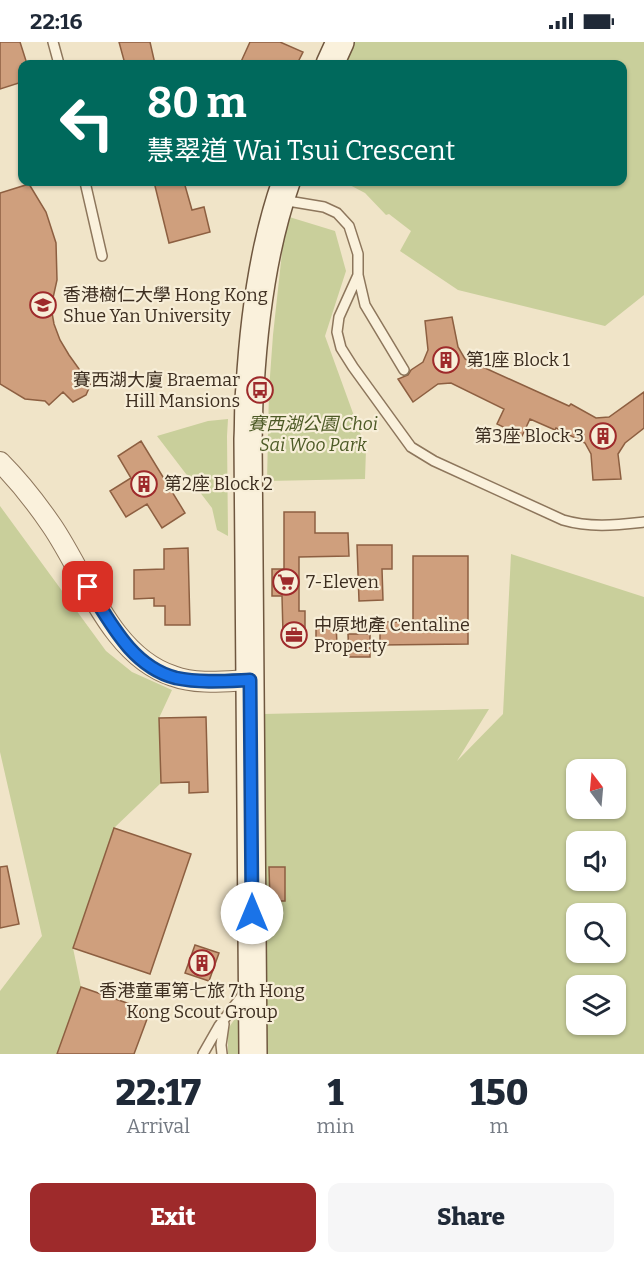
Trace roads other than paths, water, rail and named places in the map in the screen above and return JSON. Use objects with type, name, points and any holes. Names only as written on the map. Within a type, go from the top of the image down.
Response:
[{"type":"street","points":[[332,60],[340,42]]},
{"type":"street","points":[[253,1054],[256,680],[248,439],[249,390],[254,332],[270,233],[283,190]]},
{"type":"street","points":[[0,462],[17,479],[52,527],[112,627],[134,653],[158,670],[175,677],[194,680],[256,680]]},
{"type":"lane","points":[[53,42],[57,60]]},
{"type":"lane","points":[[86,186],[102,256]]},
{"type":"lane","points":[[283,190],[324,207],[343,218],[349,226],[357,254],[358,274],[365,305],[404,370]]},
{"type":"lane","points":[[358,274],[339,317],[337,332],[341,348],[411,447],[434,461],[575,524],[596,526],[644,522]]},
{"type":"lane","points":[[203,1054],[252,982]]},
{"type":"lane","points":[[222,1054],[222,1031],[225,1019]]},
{"type":"place","name":"香港樹仁大學 Hong Kong Shue Yan University","points":[[43,305]]},
{"type":"place","name":"第1座 Block 1","points":[[446,360]]},
{"type":"place","name":"賽西湖大廈 Braemar Hill Mansions","points":[[260,390]]},
{"type":"place","name":"第3座 Block 3","points":[[603,436]]},
{"type":"place","name":"第2座 Block 2","points":[[144,484]]},
{"type":"place","name":"7-Eleven","points":[[286,582]]},
{"type":"place","name":"中原地產 Centaline Property","points":[[294,635]]},
{"type":"place","name":"香港童軍第七旅 7th Hong Kong Scout Group","points":[[202,963]]},
{"type":"park label","name":"賽西湖公園 Choi Sai Woo Park","points":[[313,434]]}]
